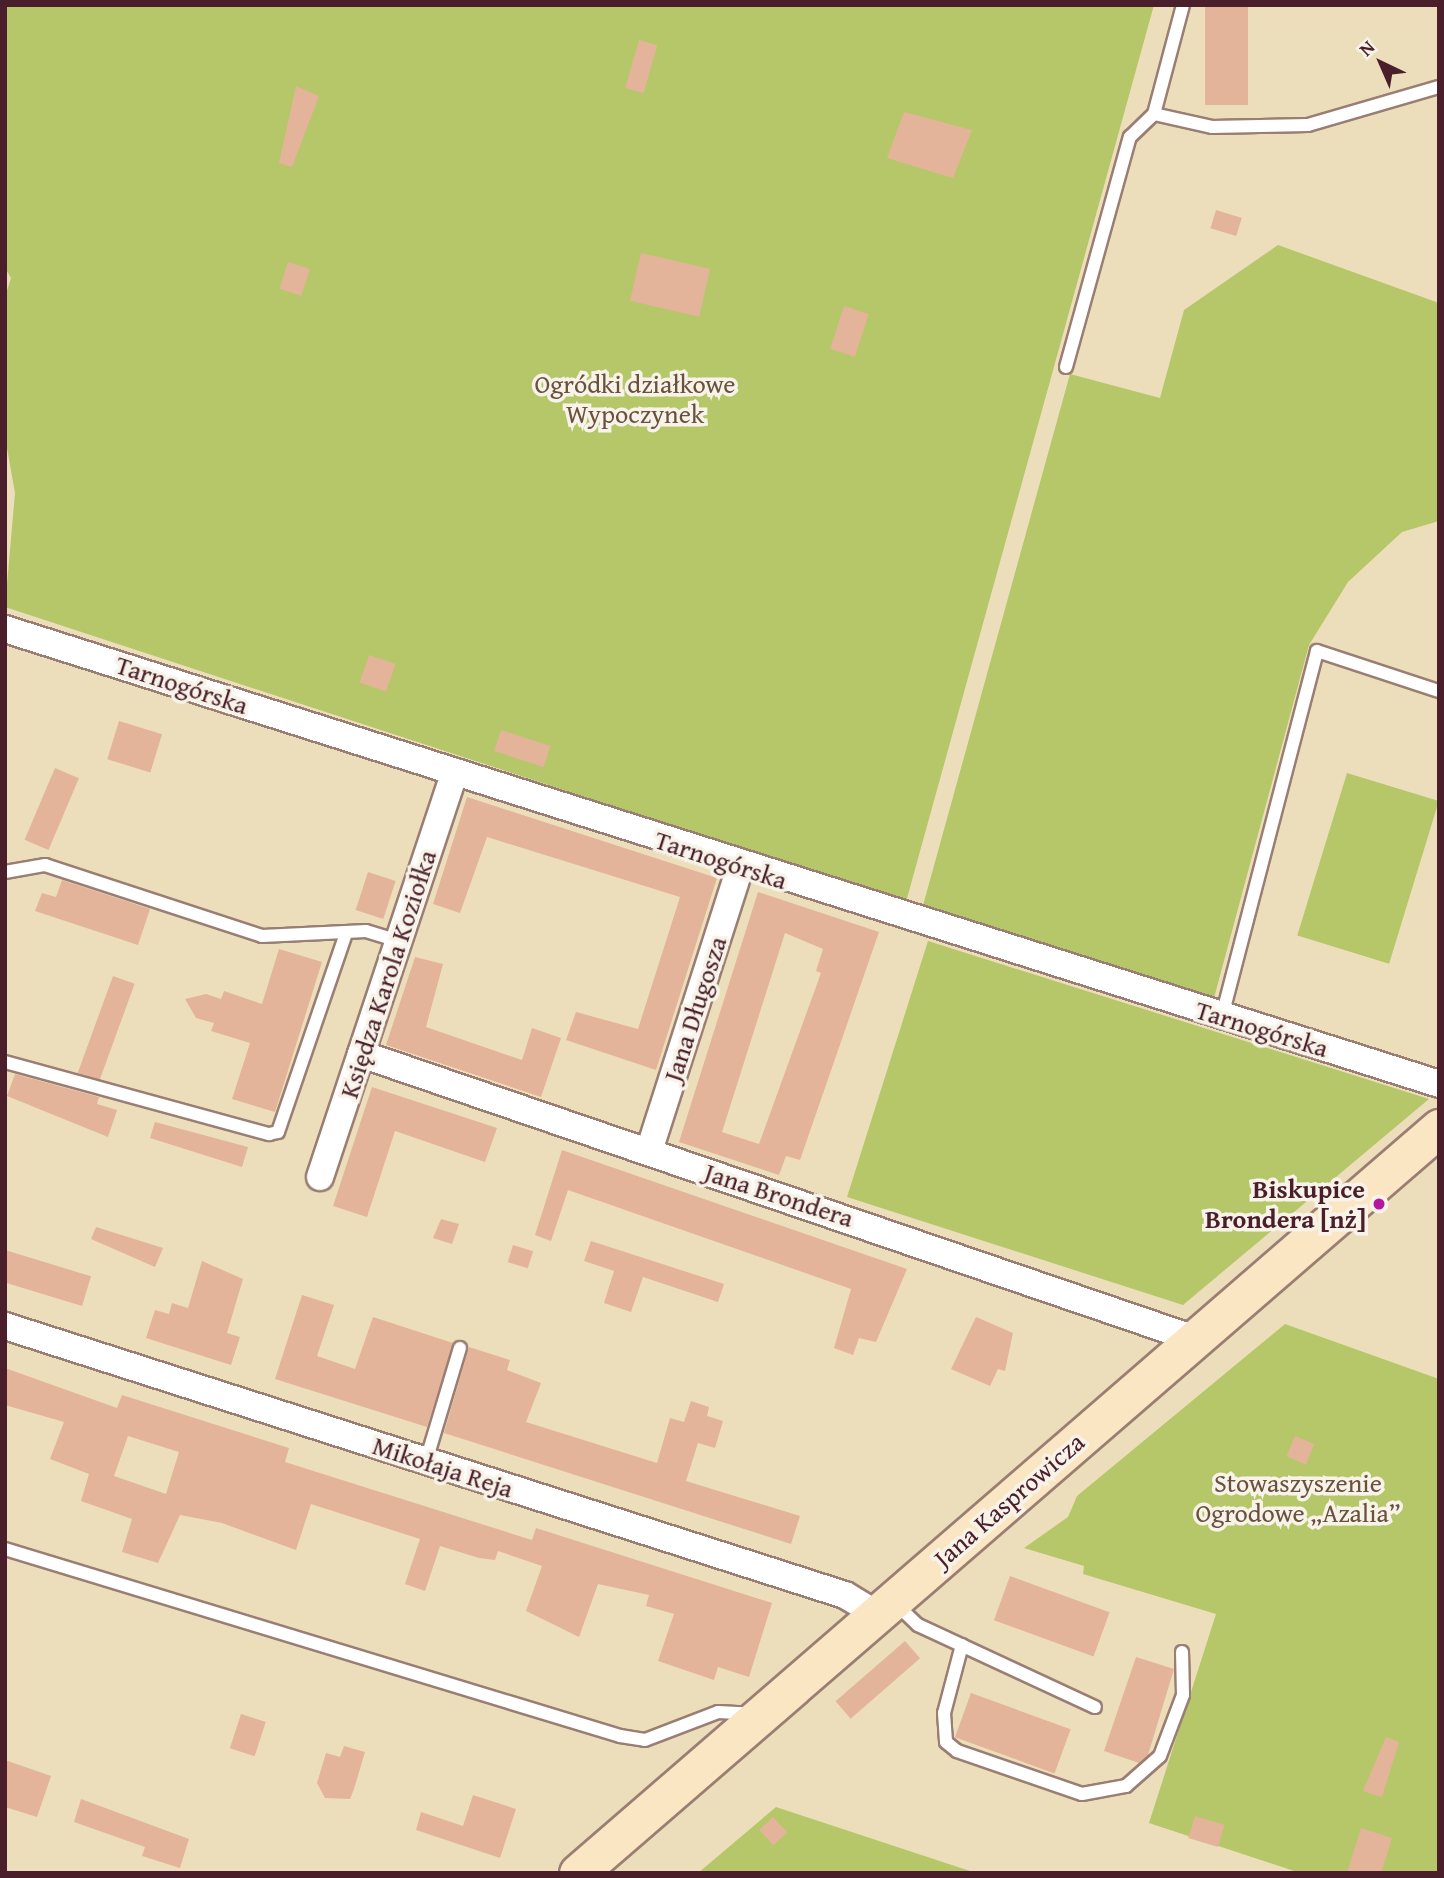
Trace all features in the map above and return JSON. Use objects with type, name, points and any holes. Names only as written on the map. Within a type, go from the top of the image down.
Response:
[{"type":"street","name":"Tarnogórska","points":[[5,629],[455,772],[740,867],[1439,1084]]},
{"type":"street","name":"Księdza Karola Koziołka","points":[[320,1177],[455,772]]},
{"type":"street","name":"Jana Długosza","points":[[649,1152],[740,867]]},
{"type":"street","name":"Jana Brondera","points":[[361,1054],[1195,1339]]},
{"type":"street","name":"Jana Kasprowicza","points":[[578,1873],[1439,1128]]},
{"type":"street","name":"Mikołaja Reja","points":[[5,1326],[885,1608]]},
{"type":"lane","points":[[1066,367],[1130,137],[1154,114],[1183,5]]},
{"type":"lane","points":[[1154,114],[1212,127],[1308,125],[1439,87]]},
{"type":"lane","points":[[1222,1016],[1317,652],[1439,691]]},
{"type":"lane","points":[[5,872],[45,865],[262,936],[366,930],[399,941]]},
{"type":"lane","points":[[5,1062],[269,1134],[278,1132],[346,933]]},
{"type":"lane","points":[[426,1461],[460,1348]]},
{"type":"lane","points":[[5,1549],[620,1736],[645,1740],[727,1710],[758,1717]]},
{"type":"lane","points":[[885,1608],[1095,1707]]},
{"type":"lane","points":[[962,1645],[944,1713],[946,1742],[981,1761],[1082,1794],[1126,1786],[1160,1756],[1182,1695],[1182,1652]]},
{"type":"green space","name":"Ogródki działkowe Wypoczynek","points":[[5,5],[1154,5],[906,902],[5,607],[15,493],[5,437],[5,297],[11,278],[5,268]]},
{"type":"green space","points":[[1278,245],[1439,303],[1439,521],[1402,532],[1348,582],[1309,645],[1214,998],[922,909],[1070,374],[1160,398],[1184,310]]},
{"type":"green space","points":[[1347,773],[1439,801],[1389,964],[1297,936]]},
{"type":"green space","points":[[928,941],[1429,1099],[1183,1305],[847,1197]]},
{"type":"green space","name":"Stowaszyszenie Ogrodowe „Azalia”","points":[[1285,1324],[1439,1379],[1439,1873],[1300,1873],[1149,1823],[1216,1614],[1083,1574],[1084,1566],[1024,1548],[1068,1517],[1077,1496]]},
{"type":"green space","points":[[776,1807],[976,1873],[698,1873]]},
{"type":"building","points":[[1205,5],[1248,5],[1248,105],[1205,105]]},
{"type":"building","points":[[639,40],[657,45],[643,93],[625,88]]},
{"type":"building","points":[[296,86],[319,96],[292,167],[279,163]]},
{"type":"building","points":[[904,112],[972,130],[953,178],[887,158]]},
{"type":"building","points":[[1216,210],[1242,218],[1236,236],[1210,228]]},
{"type":"building","points":[[641,253],[710,269],[699,317],[630,301]]},
{"type":"building","points":[[288,262],[310,269],[301,296],[279,289]]},
{"type":"building","points":[[844,306],[869,314],[855,357],[830,349]]},
{"type":"building","points":[[369,655],[395,664],[386,692],[360,682]]},
{"type":"building","points":[[119,721],[162,734],[150,772],[107,759]]},
{"type":"building","points":[[501,730],[550,746],[544,767],[494,751]]},
{"type":"building","points":[[55,768],[79,778],[48,850],[25,840]]},
{"type":"building","points":[[467,797],[717,878],[656,1070],[566,1040],[576,1012],[638,1029],[680,897],[487,837],[460,913],[433,904]]},
{"type":"building","points":[[368,872],[396,881],[383,919],[356,910]]},
{"type":"building","points":[[62,880],[150,909],[138,945],[35,911],[42,893],[56,897]]},
{"type":"building","points":[[758,892],[879,932],[800,1160],[786,1156],[779,1175],[679,1142]],"holes":[[[785,933],[823,949],[816,971],[821,973],[759,1144],[722,1132]]]},
{"type":"building","points":[[279,949],[322,962],[275,1112],[232,1099],[250,1043],[211,1031],[214,1023],[196,1018],[185,999],[206,994],[221,999],[224,991],[262,1004]]},
{"type":"building","points":[[415,957],[443,964],[426,1027],[522,1060],[532,1028],[561,1038],[541,1097],[386,1045]]},
{"type":"building","points":[[113,976],[135,984],[99,1081],[78,1073]]},
{"type":"building","points":[[15,1074],[99,1097],[97,1104],[117,1110],[108,1137],[7,1096]]},
{"type":"building","points":[[372,1087],[497,1128],[485,1162],[395,1131],[367,1217],[333,1206]]},
{"type":"building","points":[[155,1122],[248,1147],[242,1167],[150,1138]]},
{"type":"building","points":[[562,1150],[907,1269],[876,1342],[859,1338],[853,1355],[834,1348],[851,1289],[568,1190],[551,1241],[535,1235]]},
{"type":"building","points":[[441,1219],[459,1224],[452,1244],[433,1238]]},
{"type":"building","points":[[96,1227],[163,1248],[155,1267],[91,1239]]},
{"type":"building","points":[[591,1241],[724,1284],[718,1302],[643,1277],[631,1312],[604,1303],[614,1271],[584,1261]]},
{"type":"building","points":[[513,1245],[533,1251],[528,1268],[508,1262]]},
{"type":"building","points":[[5,1250],[91,1276],[82,1306],[5,1282]]},
{"type":"building","points":[[202,1261],[243,1279],[227,1333],[240,1337],[231,1365],[146,1338],[155,1310],[169,1314],[172,1303],[188,1308]]},
{"type":"building","points":[[302,1295],[334,1305],[317,1356],[355,1369],[373,1317],[453,1343],[427,1427],[275,1379]]},
{"type":"building","points":[[976,1317],[1013,1333],[1005,1371],[998,1369],[990,1386],[951,1369]]},
{"type":"building","points":[[469,1347],[510,1360],[507,1370],[541,1383],[526,1422],[657,1463],[670,1418],[684,1422],[691,1401],[709,1407],[707,1416],[723,1421],[715,1448],[698,1443],[686,1481],[800,1516],[791,1544],[444,1433]]},
{"type":"building","points":[[5,1368],[117,1408],[122,1395],[289,1448],[285,1462],[532,1540],[536,1528],[772,1603],[749,1677],[718,1667],[714,1680],[658,1661],[674,1614],[646,1606],[649,1595],[598,1584],[579,1637],[526,1611],[542,1566],[498,1551],[495,1560],[440,1546],[425,1591],[405,1584],[420,1539],[311,1504],[296,1550],[222,1523],[180,1515],[158,1563],[122,1552],[132,1519],[81,1501],[89,1474],[50,1459],[64,1422],[5,1405]],"holes":[[[128,1436],[179,1452],[166,1494],[114,1476]]]},
{"type":"building","points":[[1295,1436],[1314,1444],[1306,1464],[1286,1456]]},
{"type":"building","points":[[1010,1576],[1110,1612],[1094,1656],[994,1620]]},
{"type":"building","points":[[905,1641],[920,1658],[851,1719],[836,1701]]},
{"type":"building","points":[[1136,1657],[1174,1669],[1148,1755],[1139,1763],[1104,1751]]},
{"type":"building","points":[[971,1693],[1071,1729],[1055,1773],[955,1737]]},
{"type":"building","points":[[241,1714],[266,1722],[255,1756],[230,1748]]},
{"type":"building","points":[[1386,1737],[1399,1742],[1382,1797],[1363,1791]]},
{"type":"building","points":[[344,1746],[365,1752],[354,1789],[350,1799],[325,1798],[317,1783],[326,1753],[340,1757]]},
{"type":"building","points":[[5,1760],[51,1776],[37,1817],[5,1807]]},
{"type":"building","points":[[473,1795],[516,1809],[500,1858],[416,1830],[421,1812],[463,1826]]},
{"type":"building","points":[[81,1799],[189,1839],[180,1868],[142,1856],[145,1847],[74,1822]]},
{"type":"building","points":[[1195,1816],[1225,1825],[1218,1847],[1188,1838]]},
{"type":"building","points":[[773,1817],[787,1832],[773,1845],[759,1830]]},
{"type":"building","points":[[1361,1828],[1392,1838],[1381,1873],[1347,1873]]},
{"type":"place","name":"Biskupice Brondera [nż]","points":[[1379,1204]]}]
